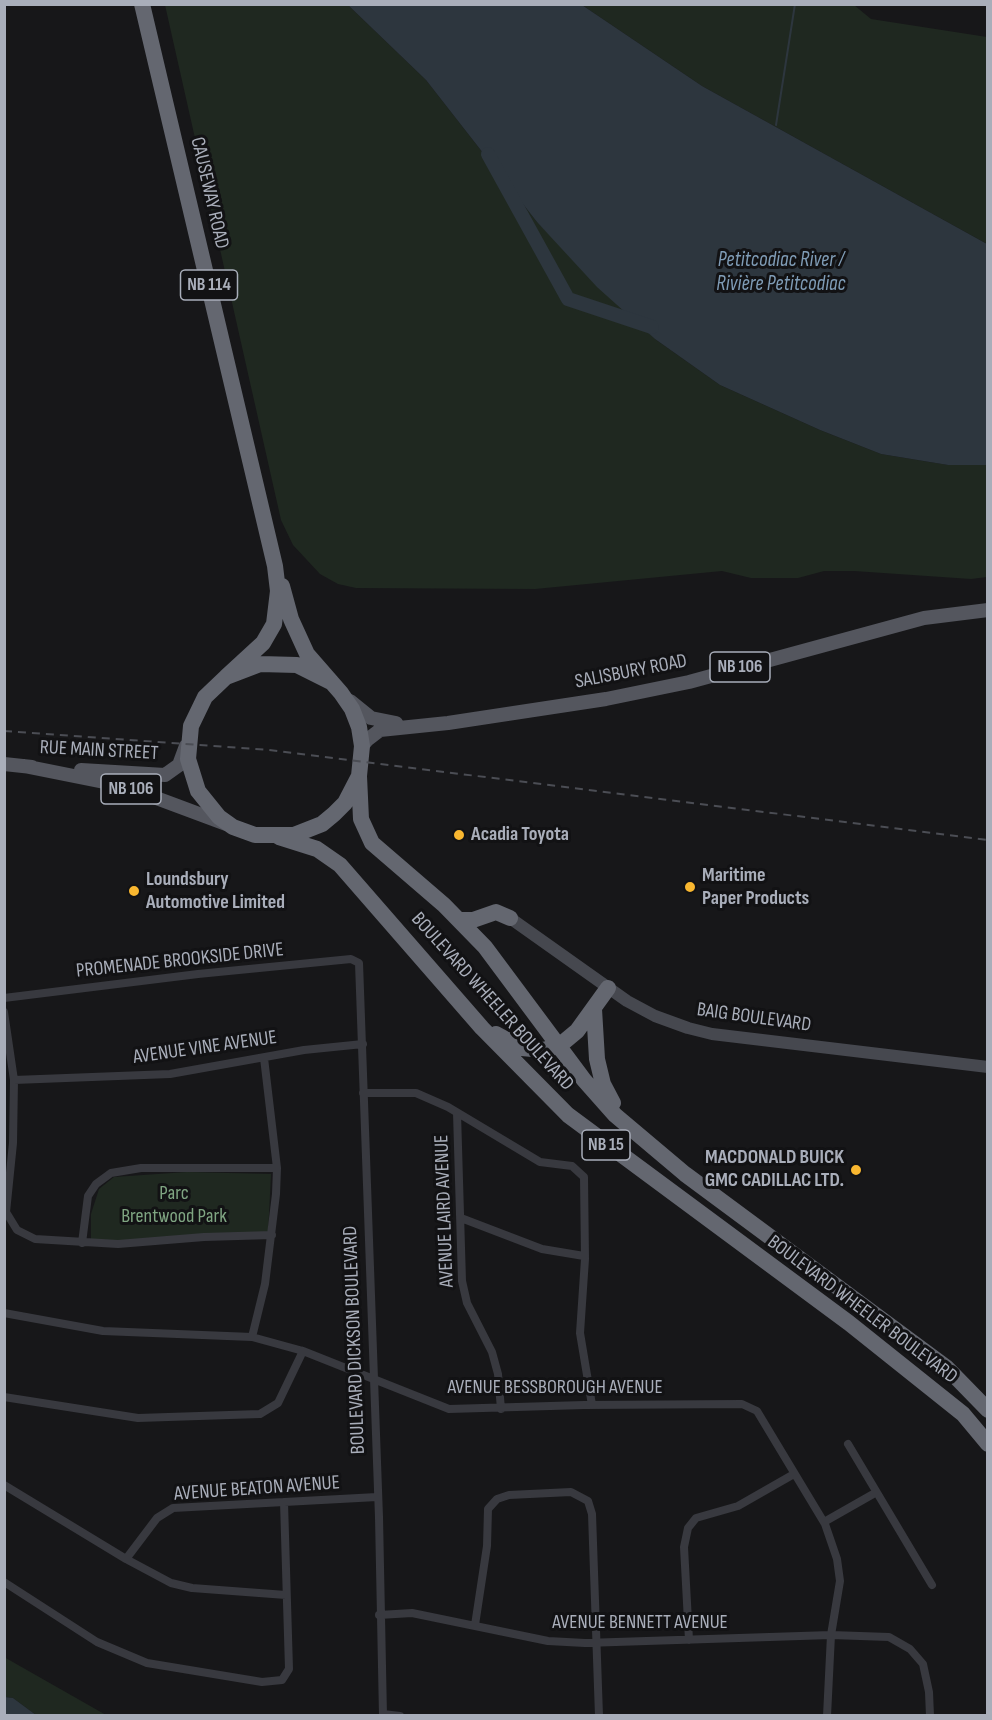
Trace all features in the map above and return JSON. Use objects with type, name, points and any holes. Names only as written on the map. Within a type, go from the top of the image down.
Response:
[{"type":"highway","name":"CAUSEWAY ROAD","points":[[142,4],[275,566],[299,639],[307,654],[336,688]]},
{"type":"highway","name":"CAUSEWAY ROAD","points":[[226,677],[263,643],[274,624],[278,591],[275,566]]},
{"type":"highway","points":[[279,663],[297,665],[336,688],[352,709],[363,746],[359,776],[345,803],[328,819],[308,831],[279,837],[255,835],[233,827],[207,805],[198,791],[189,767],[188,741],[196,711],[213,688],[226,677],[251,666],[279,663]]},
{"type":"highway","name":"BOULEVARD WHEELER BOULEVARD","points":[[359,776],[361,819],[368,837],[460,920],[505,971],[600,1100],[640,1137],[686,1174],[947,1368],[987,1410]]},
{"type":"highway","name":"BOULEVARD WHEELER BOULEVARD","points":[[279,837],[317,849],[336,861],[518,1067],[568,1115],[849,1323],[963,1414],[987,1444]]},
{"type":"highway","points":[[460,920],[473,920],[496,912],[510,918]]},
{"type":"highway","points":[[461,1004],[510,1044],[538,1050],[560,1046],[572,1036],[608,988]]},
{"type":"highway","points":[[594,1009],[594,1043],[603,1084],[611,1101],[640,1137]]},
{"type":"highway","points":[[947,1368],[987,1402]]},
{"type":"highway","points":[[940,1396],[987,1452]]},
{"type":"main road","name":"SALISBURY ROAD","points":[[363,746],[380,730],[448,723],[606,699],[667,687],[865,632],[924,618],[987,610]]},
{"type":"main road","name":"SALISBURY ROAD","points":[[336,688],[358,710],[384,721],[396,723],[465,713],[491,715]]},
{"type":"main road","name":"RUE MAIN STREET","points":[[4,764],[165,775],[179,765],[188,741]]},
{"type":"main road","name":"RUE MAIN STREET","points":[[24,766],[123,786],[233,827]]},
{"type":"street","name":"BAIG BOULEVARD","points":[[510,918],[608,988],[655,1016],[712,1034],[987,1067]]},
{"type":"street","name":"PROMENADE BROOKSIDE DRIVE","points":[[4,998],[198,974],[351,960],[359,963]]},
{"type":"street","name":"BOULEVARD DICKSON BOULEVARD","points":[[359,963],[383,1715]]},
{"type":"street","points":[[4,1012],[14,1080],[13,1143],[6,1212],[17,1230],[35,1239],[118,1244],[204,1237],[272,1236]]},
{"type":"street","name":"AVENUE VINE AVENUE","points":[[14,1080],[170,1074],[304,1050],[363,1044]]},
{"type":"street","points":[[252,1337],[265,1284],[272,1236],[277,1168],[264,1058]]},
{"type":"street","points":[[363,1093],[416,1093],[458,1113],[540,1162],[572,1166],[584,1177],[584,1256],[580,1333],[592,1405]]},
{"type":"street","name":"AVENUE LAIRD AVENUE","points":[[458,1113],[462,1281],[467,1304],[492,1352],[498,1374],[501,1408]]},
{"type":"street","points":[[82,1243],[88,1197],[96,1184],[111,1173],[141,1168],[277,1168]]},
{"type":"street","points":[[462,1218],[542,1249],[584,1256]]},
{"type":"street","name":"AVENUE BESSBOROUGH AVENUE","points":[[4,1313],[103,1331],[252,1337],[303,1351],[373,1381],[449,1409],[742,1404],[757,1411],[824,1522],[837,1559],[840,1581],[831,1635],[827,1716]]},
{"type":"street","points":[[4,1397],[138,1418],[260,1414],[278,1402],[303,1351]]},
{"type":"street","points":[[848,1444],[932,1586]]},
{"type":"street","points":[[689,1640],[684,1547],[688,1528],[696,1518],[738,1506],[794,1474]]},
{"type":"street","points":[[4,1485],[126,1559],[171,1583],[192,1588],[286,1595]]},
{"type":"street","points":[[475,1625],[487,1546],[488,1509],[497,1499],[508,1495],[571,1492],[588,1501],[592,1514],[599,1716]]},
{"type":"street","points":[[824,1522],[875,1493]]},
{"type":"street","name":"AVENUE BEATON AVENUE","points":[[126,1559],[157,1518],[173,1508],[377,1497]]},
{"type":"street","points":[[4,1582],[98,1642],[147,1663],[262,1682],[282,1680],[289,1669],[284,1502]]},
{"type":"street","name":"AVENUE BENNETT AVENUE","points":[[379,1615],[412,1613],[548,1641],[597,1643],[831,1635],[889,1637],[910,1649],[923,1664],[929,1692],[930,1716]]},
{"type":"street","points":[[383,1715],[400,1716]]},
{"type":"green space","points":[[165,5],[348,5],[426,80],[537,222],[655,339],[720,385],[820,430],[881,454],[948,465],[987,465],[987,577],[971,579],[824,571],[798,578],[751,578],[722,571],[535,589],[356,588],[338,584],[320,574],[293,545],[281,520]]},
{"type":"green space","points":[[582,5],[854,5],[871,19],[987,37],[987,244],[702,86]]},
{"type":"green space","name":"Parc Brentwood Park","points":[[187,1172],[271,1174],[268,1234],[91,1243],[91,1214],[99,1189],[114,1177]]},
{"type":"green space","points":[[4,1657],[106,1715],[36,1715],[13,1698],[5,1697]]},
{"type":"water","name":"Petitcodiac River / Rivière Petitcodiac","points":[[348,5],[582,5],[702,86],[987,244],[987,465],[948,465],[881,454],[820,430],[720,385],[655,339],[597,287],[537,222],[426,80]]},
{"type":"water","points":[[5,1697],[13,1698],[36,1715],[5,1715]]},
{"type":"waterway","points":[[776,125],[795,4]]},
{"type":"waterway","name":"Petitcodiac River / Rivière Petitcodiac","points":[[488,154],[568,299],[652,327]]},
{"type":"railway","points":[[4,731],[269,750],[988,840]]},
{"type":"place","name":"Acadia Toyota","points":[[459,835]]},
{"type":"place","name":"Maritime Paper Products","points":[[690,887]]},
{"type":"place","name":"Loundsbury Automotive Limited","points":[[134,891]]},
{"type":"place","name":"MACDONALD BUICK GMC CADILLAC LTD.","points":[[856,1170]]}]
